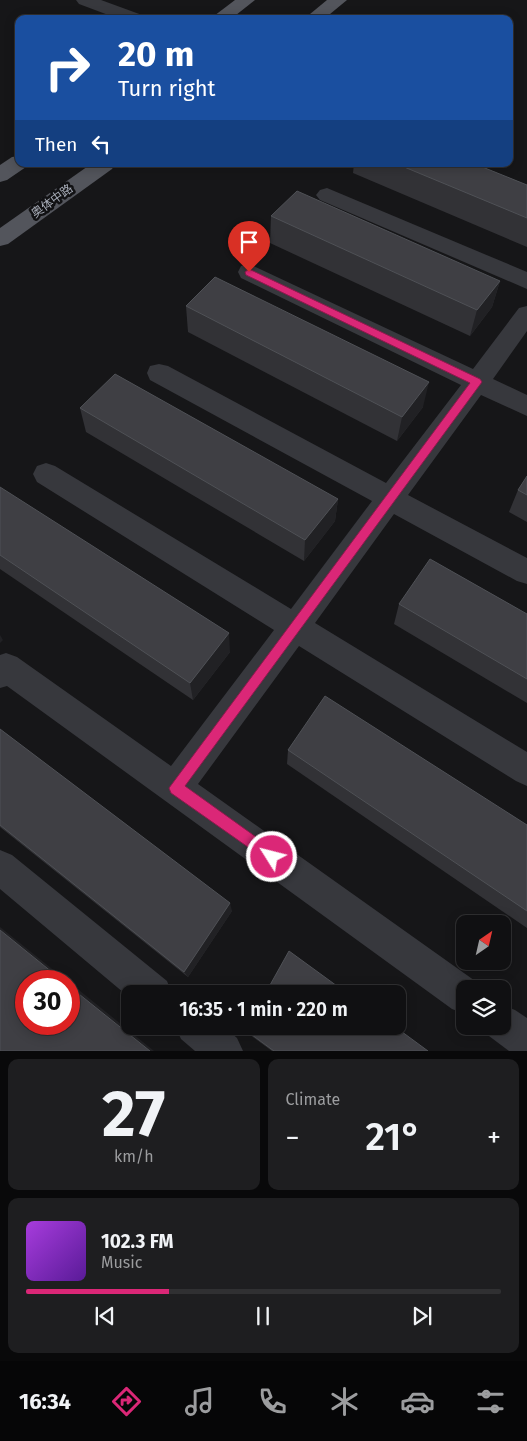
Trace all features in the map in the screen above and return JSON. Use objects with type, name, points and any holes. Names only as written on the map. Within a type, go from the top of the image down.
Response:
[{"type":"main road","points":[[225,15],[246,0]]},
{"type":"main road","points":[[318,15],[338,0]]},
{"type":"main road","points":[[0,175],[15,165]]},
{"type":"main road","name":"奥体中路","points":[[0,239],[101,167]]},
{"type":"street","points":[[85,0],[125,15]]},
{"type":"street","points":[[327,195],[527,281]]},
{"type":"street","points":[[249,272],[527,406]]},
{"type":"street","points":[[175,788],[527,314]]},
{"type":"street","points":[[159,373],[527,572]]},
{"type":"street","points":[[46,474],[527,770]]},
{"type":"street","points":[[0,674],[6,668],[456,990]]},
{"type":"street","points":[[0,867],[143,985]]},
{"type":"street","points":[[511,1029],[527,1041]]},
{"type":"street","points":[[205,1035],[224,1051]]},
{"type":"building","points":[[404,167],[482,167],[527,185],[527,218]]},
{"type":"building","points":[[297,191],[500,281],[477,310],[271,216]]},
{"type":"building","points":[[215,277],[429,382],[402,417],[186,306]]},
{"type":"building","points":[[115,374],[338,499],[305,540],[80,408]]},
{"type":"building","points":[[527,476],[527,495],[518,490]]},
{"type":"building","points":[[0,487],[229,633],[190,683],[0,555]]},
{"type":"building","points":[[430,559],[527,614],[527,679],[399,604]]},
{"type":"building","points":[[325,696],[527,825],[527,911],[288,750]]},
{"type":"building","points":[[0,729],[230,903],[184,972],[0,825]]},
{"type":"building","points":[[0,930],[49,970],[15,970],[15,1035],[80,1035],[80,995],[121,1028],[121,1035],[130,1035],[150,1051],[0,1051]]},
{"type":"building","points":[[289,951],[336,985],[270,985]]},
{"type":"building","points":[[252,1035],[406,1035],[428,1051],[274,1051]]},
{"type":"route","points":[[249,272],[476,382],[175,788],[272,857]]}]
